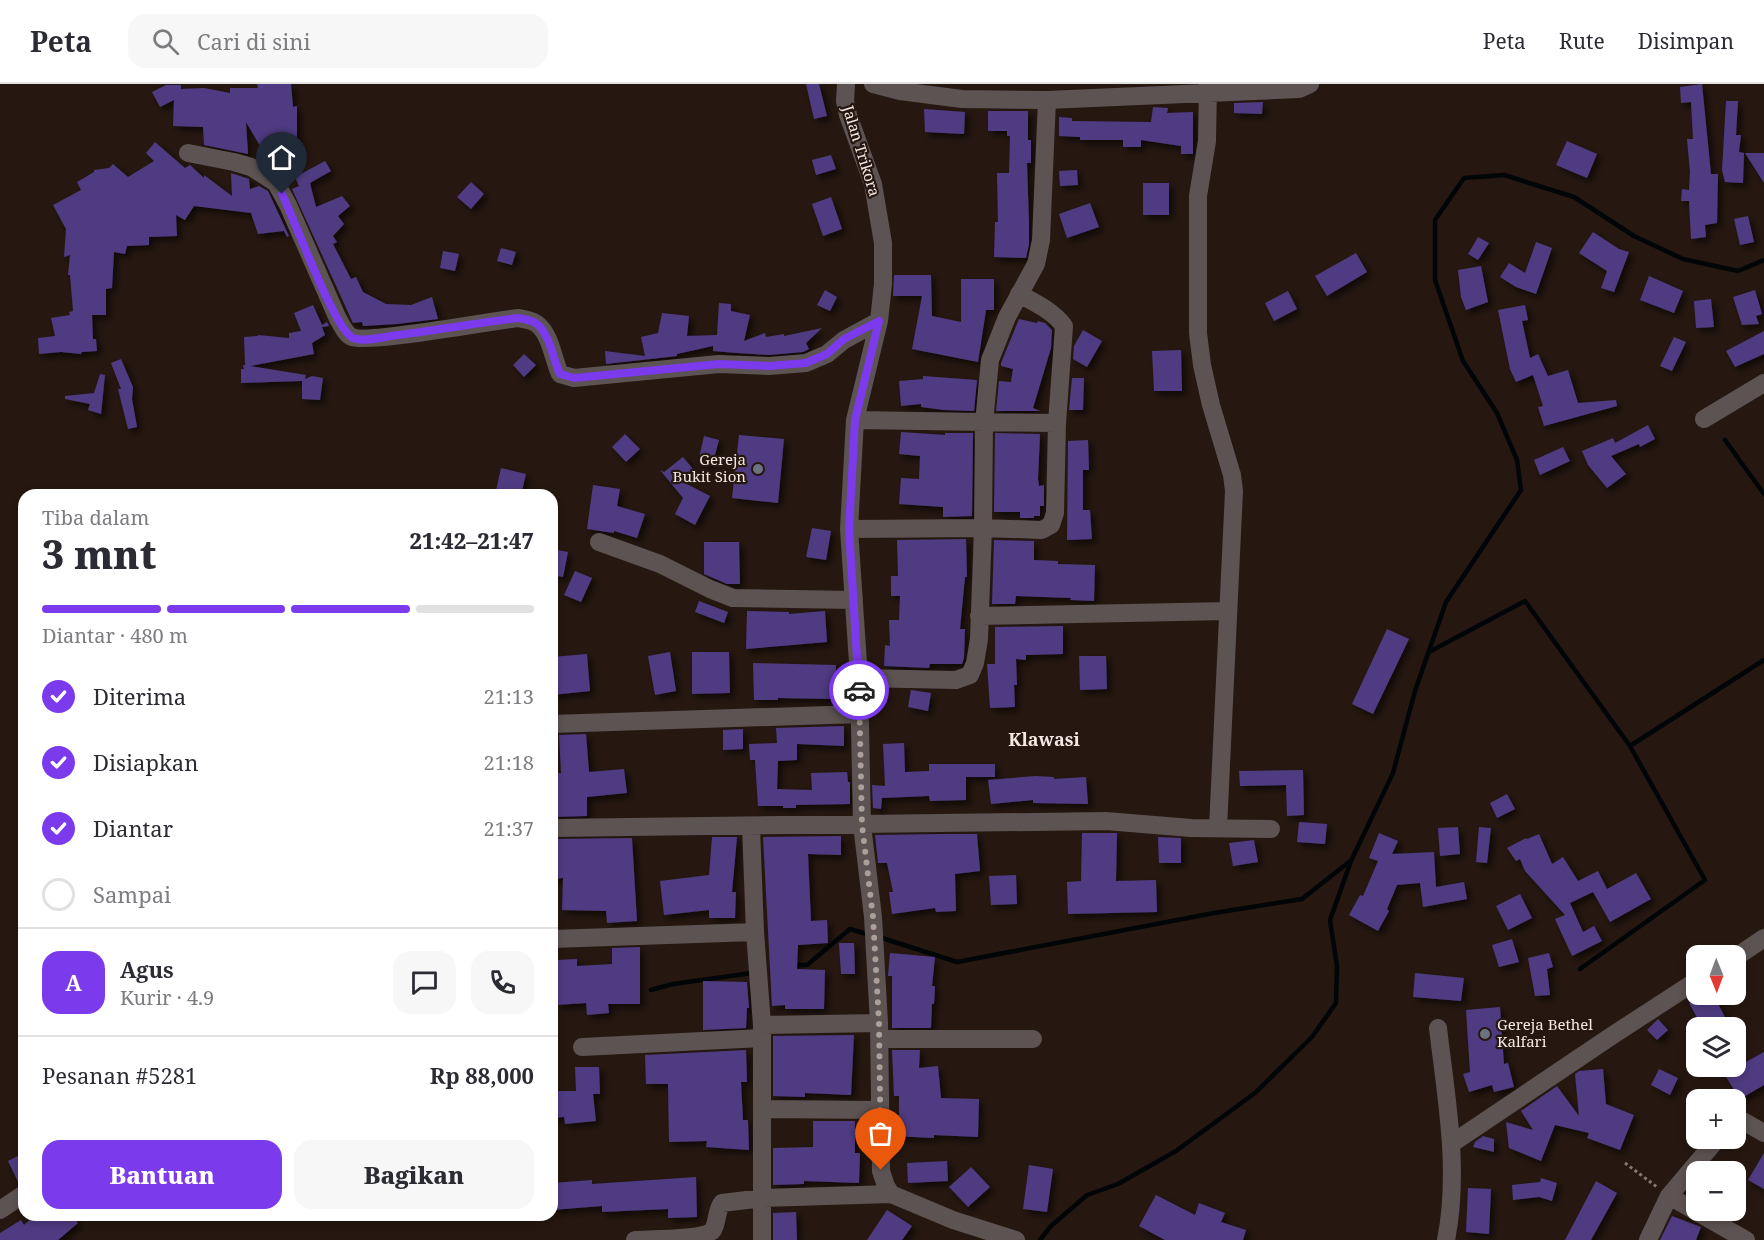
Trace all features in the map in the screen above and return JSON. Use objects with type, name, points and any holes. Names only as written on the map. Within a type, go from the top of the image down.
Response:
[{"type":"street","name":"Jalan Trikora","points":[[846,84],[845,101],[848,115],[873,184],[883,243],[879,321],[855,420],[849,529],[859,678],[862,825],[876,957],[881,1170],[891,1194]]},
{"type":"street","points":[[873,84],[900,91],[962,99],[1047,100],[1208,88],[1299,89],[1310,84]]},
{"type":"street","points":[[1208,88],[1208,141],[1198,196],[1198,333],[1211,405],[1232,474],[1234,490],[1218,823]]},
{"type":"street","points":[[859,678],[956,680],[970,675],[975,663],[983,528],[984,423],[990,360],[1006,316],[1036,264],[1041,240],[1047,100]]},
{"type":"street","points":[[188,153],[251,167],[276,183],[333,308],[347,333],[353,338],[378,338],[518,318],[537,323],[544,333],[560,374],[574,378],[719,364],[769,366],[806,363],[827,354],[844,339],[879,321]]},
{"type":"street","points":[[849,529],[1042,530],[1052,525],[1055,513],[1057,423],[1064,326],[1058,317],[1019,294]]},
{"type":"street","points":[[1704,419],[1764,383]]},
{"type":"street","points":[[855,420],[1057,423]]},
{"type":"street","points":[[599,542],[660,564],[733,598],[854,600]]},
{"type":"street","points":[[979,616],[1228,611]]},
{"type":"street","points":[[558,724],[860,714]]},
{"type":"street","points":[[558,828],[1106,821],[1218,823],[1270,829]]},
{"type":"street","points":[[751,826],[762,1032],[762,1240]]},
{"type":"street","points":[[558,939],[755,932]]},
{"type":"street","points":[[1746,950],[1761,940]]},
{"type":"street","points":[[1450,1144],[1686,988]]},
{"type":"street","points":[[1438,1028],[1450,1144],[1451,1204],[1446,1240]]},
{"type":"street","points":[[582,1047],[762,1032],[879,1031],[1033,1039]]},
{"type":"street","points":[[763,1109],[880,1110]]},
{"type":"street","points":[[1746,1123],[1764,1133]]},
{"type":"street","points":[[1647,1240],[1669,1196],[1709,1149]]},
{"type":"street","points":[[635,1240],[695,1238],[708,1235],[714,1229],[718,1209],[722,1203],[763,1198],[891,1194],[953,1221],[1016,1240]]},
{"type":"street","points":[[1669,1196],[1746,1240]]},
{"type":"street","points":[[0,1210],[18,1198]]},
{"type":"path","points":[[1625,1163],[1669,1196]]},
{"type":"building","points":[[257,84],[291,84],[293,107],[297,106],[297,140],[288,140],[295,156],[273,168],[246,122],[248,154],[204,145],[203,127],[173,126],[174,100],[160,107],[152,92],[166,85],[181,85],[181,89],[204,88],[230,93],[230,88],[258,88]]},
{"type":"building","points":[[806,84],[819,84],[827,116],[814,119]]},
{"type":"building","points":[[1702,84],[1711,174],[1718,174],[1717,223],[1705,225],[1706,237],[1691,239],[1689,201],[1681,201],[1682,189],[1689,190],[1687,139],[1693,139],[1691,102],[1681,103],[1680,87]]},
{"type":"building","points":[[1726,101],[1738,101],[1736,135],[1741,135],[1739,152],[1744,153],[1743,183],[1725,182],[1722,170]]},
{"type":"building","points":[[1263,102],[1262,114],[1234,113],[1234,103]]},
{"type":"building","points":[[1153,107],[1168,108],[1167,113],[1193,112],[1193,154],[1181,154],[1181,146],[1141,140],[1141,147],[1123,147],[1123,140],[1080,140],[1080,137],[1059,136],[1059,117],[1072,118],[1072,121],[1151,122]]},
{"type":"building","points":[[924,109],[965,112],[964,134],[925,132]]},
{"type":"building","points":[[988,111],[1028,111],[1031,163],[1027,163],[1029,244],[1026,258],[994,257],[995,222],[998,222],[997,173],[1009,173],[1010,136],[1007,136],[1007,131],[988,131]]},
{"type":"building","points":[[1567,141],[1597,154],[1587,178],[1556,165]]},
{"type":"building","points":[[155,142],[185,168],[190,165],[204,178],[204,175],[232,196],[231,173],[249,179],[250,189],[259,186],[268,191],[289,236],[287,237],[284,231],[258,234],[251,213],[194,206],[185,220],[176,215],[177,236],[149,237],[149,245],[127,246],[125,254],[114,252],[112,288],[106,289],[106,315],[92,315],[93,339],[96,339],[97,351],[81,354],[61,352],[39,354],[38,338],[55,336],[51,318],[70,315],[69,312],[73,311],[70,275],[68,275],[70,255],[64,257],[66,229],[53,205],[81,190],[77,182],[94,170],[109,168],[113,164],[128,177],[154,161],[146,153]]},
{"type":"building","points":[[1745,153],[1764,153],[1764,183]]},
{"type":"building","points":[[831,155],[836,169],[816,175],[812,160]]},
{"type":"building","points":[[325,161],[331,171],[310,183],[316,207],[342,196],[350,206],[338,216],[344,224],[333,236],[337,242],[333,244],[351,279],[356,277],[363,292],[386,304],[411,305],[432,297],[438,319],[363,326],[362,322],[353,323],[292,189],[299,186],[295,177]]},
{"type":"building","points":[[1077,170],[1078,185],[1060,186],[1059,171]]},
{"type":"building","points":[[471,182],[484,194],[471,209],[457,197]]},
{"type":"building","points":[[1143,183],[1169,183],[1169,215],[1143,215]]},
{"type":"building","points":[[831,197],[842,229],[823,236],[812,204]]},
{"type":"building","points":[[1090,203],[1099,227],[1067,238],[1059,214]]},
{"type":"building","points":[[1748,216],[1754,242],[1740,245],[1734,219]]},
{"type":"building","points":[[1593,232],[1619,249],[1629,252],[1614,292],[1601,288],[1607,271],[1579,253]]},
{"type":"building","points":[[1478,237],[1489,243],[1478,260],[1468,254]]},
{"type":"building","points":[[1536,242],[1552,248],[1536,294],[1516,287],[1500,277],[1509,263],[1525,273]]},
{"type":"building","points":[[501,248],[516,252],[512,265],[497,261]]},
{"type":"building","points":[[443,251],[459,254],[455,271],[440,268]]},
{"type":"building","points":[[1356,253],[1367,272],[1327,296],[1315,276]]},
{"type":"building","points":[[1481,266],[1488,302],[1466,310],[1461,297],[1458,270]]},
{"type":"building","points":[[894,275],[931,275],[932,316],[961,322],[961,279],[994,279],[994,310],[986,310],[978,362],[912,349],[922,296],[893,296]]},
{"type":"building","points":[[1649,276],[1683,291],[1674,313],[1640,300]]},
{"type":"building","points":[[825,290],[837,297],[830,311],[817,305]]},
{"type":"building","points":[[1755,290],[1762,314],[1756,316],[1759,324],[1742,325],[1733,297]]},
{"type":"building","points":[[1288,291],[1297,309],[1274,321],[1265,303]]},
{"type":"building","points":[[1711,299],[1714,327],[1696,328],[1694,301]]},
{"type":"building","points":[[719,303],[731,304],[731,311],[750,315],[744,341],[765,333],[766,337],[784,334],[784,336],[822,328],[806,343],[809,349],[803,352],[769,355],[737,353],[713,351],[713,346],[677,354],[677,356],[606,364],[605,351],[645,356],[641,337],[658,333],[662,313],[689,316],[687,336],[717,335]]},
{"type":"building","points":[[313,305],[322,325],[327,322],[329,326],[322,327],[325,335],[312,343],[314,354],[250,366],[306,375],[305,379],[312,376],[323,378],[320,400],[302,399],[302,381],[241,383],[241,369],[244,369],[243,365],[245,365],[244,337],[258,335],[289,338],[289,333],[301,331],[294,313]]},
{"type":"building","points":[[1525,305],[1528,320],[1522,321],[1530,358],[1538,354],[1548,376],[1568,370],[1578,403],[1616,400],[1617,406],[1544,426],[1538,407],[1543,406],[1533,375],[1516,382],[1510,369],[1498,310]]},
{"type":"building","points":[[1019,319],[1045,323],[1052,330],[1051,348],[1033,408],[1040,411],[996,411],[999,381],[1011,382],[1013,369],[1001,366],[1001,363]]},
{"type":"building","points":[[1083,330],[1102,341],[1087,367],[1073,359],[1074,346]]},
{"type":"building","points":[[1764,331],[1764,354],[1735,367],[1726,351]]},
{"type":"building","points":[[1674,337],[1686,342],[1672,371],[1660,366]]},
{"type":"building","points":[[1181,350],[1182,391],[1154,391],[1152,351]]},
{"type":"building","points":[[524,354],[536,365],[524,377],[513,365]]},
{"type":"building","points":[[121,359],[133,387],[132,399],[137,427],[128,429],[118,389],[121,389],[111,363]]},
{"type":"building","points":[[100,374],[105,375],[101,414],[88,410],[90,404],[65,399],[65,396],[94,393]]},
{"type":"building","points":[[923,376],[977,380],[974,411],[921,407],[921,404],[901,406],[899,381],[923,379]]},
{"type":"building","points":[[1072,378],[1084,378],[1083,410],[1069,410]]},
{"type":"building","points":[[1648,425],[1655,439],[1640,447],[1639,444],[1611,456],[1626,474],[1607,488],[1588,465],[1582,451],[1613,438],[1615,443]]},
{"type":"building","points":[[901,432],[945,435],[945,433],[973,433],[972,516],[943,517],[943,507],[899,504],[901,478],[919,479],[920,456],[899,454]]},
{"type":"building","points":[[995,433],[1040,434],[1038,479],[1039,486],[1044,485],[1044,506],[1040,506],[1040,516],[1020,518],[1020,512],[994,512]]},
{"type":"building","points":[[625,434],[640,449],[626,462],[612,447]]},
{"type":"building","name":"Gereja Bukit Sion","points":[[739,435],[784,439],[778,503],[732,498]]},
{"type":"building","points":[[704,436],[719,440],[712,466],[698,462]]},
{"type":"building","points":[[1088,440],[1089,470],[1083,470],[1083,510],[1090,510],[1092,539],[1067,540],[1068,441]]},
{"type":"building","points":[[1563,447],[1570,461],[1540,475],[1534,460]]},
{"type":"building","points":[[683,457],[693,469],[679,480],[710,496],[695,525],[675,514],[683,498],[660,470],[664,472]]},
{"type":"building","points":[[501,468],[526,474],[522,489],[496,489]]},
{"type":"building","points":[[593,485],[620,489],[617,506],[645,514],[637,538],[614,531],[614,533],[587,529]]},
{"type":"building","points":[[812,528],[831,531],[826,560],[806,557]]},
{"type":"building","points":[[966,539],[967,577],[965,577],[960,629],[965,629],[962,664],[930,664],[929,668],[884,666],[885,645],[890,646],[889,620],[899,620],[900,596],[891,596],[891,576],[898,576],[897,540]]},
{"type":"building","points":[[994,540],[1034,541],[1034,560],[1058,561],[1058,564],[1095,565],[1094,601],[1016,596],[1015,604],[992,604]]},
{"type":"building","points":[[704,542],[739,542],[740,584],[727,584],[704,574]]},
{"type":"building","points":[[558,550],[568,552],[563,577],[558,576]]},
{"type":"building","points":[[575,571],[592,578],[581,602],[564,595]]},
{"type":"building","points":[[699,601],[728,612],[724,623],[695,612]]},
{"type":"building","points":[[747,611],[789,612],[789,614],[825,611],[827,642],[746,649]]},
{"type":"building","points":[[1063,626],[1063,654],[1026,655],[1026,660],[1016,659],[1015,707],[990,708],[987,664],[995,664],[995,627]]},
{"type":"building","points":[[1387,629],[1409,639],[1373,714],[1352,704]]},
{"type":"building","points":[[670,652],[676,691],[655,695],[648,656]]},
{"type":"building","points":[[692,652],[729,652],[730,693],[692,694]]},
{"type":"building","points":[[587,654],[590,691],[558,694],[558,656]]},
{"type":"building","points":[[1079,656],[1106,656],[1107,689],[1080,690]]},
{"type":"building","points":[[753,663],[836,665],[835,699],[754,700]]},
{"type":"building","points":[[911,690],[931,693],[928,711],[908,707]]},
{"type":"building","points":[[844,726],[844,746],[797,744],[797,760],[778,761],[777,789],[812,790],[811,773],[847,772],[848,782],[850,782],[850,804],[796,805],[796,808],[758,806],[755,760],[750,760],[749,744],[777,743],[776,728]]},
{"type":"building","points":[[743,729],[743,749],[723,750],[723,730]]},
{"type":"building","points":[[586,734],[589,772],[624,769],[627,793],[587,797],[587,816],[558,817],[558,773],[561,773],[559,735]]},
{"type":"building","points":[[904,743],[905,772],[929,771],[929,764],[995,764],[995,777],[966,777],[966,800],[930,801],[929,796],[882,798],[881,809],[873,808],[872,785],[885,786],[883,744]]},
{"type":"building","points":[[1303,770],[1304,815],[1287,816],[1286,785],[1240,786],[1239,771]]},
{"type":"building","points":[[1035,776],[1054,777],[1054,779],[1086,777],[1088,804],[1033,803],[1033,800],[991,804],[988,780]]},
{"type":"building","points":[[1507,794],[1515,809],[1497,818],[1490,803]]},
{"type":"building","points":[[1299,822],[1327,824],[1325,844],[1297,842]]},
{"type":"building","points":[[1458,827],[1460,854],[1440,856],[1438,828]]},
{"type":"building","points":[[1479,827],[1491,828],[1487,863],[1476,862]]},
{"type":"building","points":[[1082,833],[1117,833],[1116,881],[1156,880],[1157,912],[1068,914],[1067,882],[1081,881]]},
{"type":"building","points":[[1379,833],[1398,841],[1392,854],[1434,852],[1436,887],[1464,882],[1467,899],[1423,907],[1420,883],[1397,885],[1387,909],[1389,911],[1378,931],[1349,915],[1360,895],[1363,896],[1378,861],[1369,858]]},
{"type":"building","points":[[977,834],[980,871],[955,874],[956,911],[936,912],[935,908],[892,914],[889,892],[893,892],[887,863],[878,863],[875,835]]},
{"type":"building","points":[[1539,834],[1552,864],[1563,857],[1578,881],[1598,871],[1607,889],[1636,873],[1651,899],[1610,922],[1593,892],[1570,903],[1583,932],[1594,926],[1602,941],[1572,956],[1555,919],[1565,915],[1525,871],[1520,859],[1516,861],[1507,848]]},
{"type":"building","points":[[841,836],[841,855],[808,854],[811,921],[827,920],[828,943],[798,945],[797,969],[825,970],[824,1009],[785,1009],[785,1005],[772,1006],[763,837]]},
{"type":"building","points":[[712,837],[737,837],[732,892],[736,892],[735,918],[709,918],[709,910],[664,915],[660,881],[709,875]]},
{"type":"building","points":[[1158,837],[1181,838],[1181,863],[1159,863]]},
{"type":"building","points":[[632,838],[637,921],[607,923],[606,911],[562,910],[563,878],[558,878],[558,839]]},
{"type":"building","points":[[1254,840],[1258,862],[1233,866],[1229,843]]},
{"type":"building","points":[[1016,875],[1017,904],[991,905],[989,876]]},
{"type":"building","points":[[1520,894],[1532,918],[1508,930],[1496,906]]},
{"type":"building","points":[[1512,939],[1519,962],[1499,967],[1492,945]]},
{"type":"building","points":[[839,943],[854,943],[855,974],[841,974]]},
{"type":"building","points":[[640,947],[640,1004],[608,1004],[609,1013],[587,1015],[586,1003],[558,1005],[558,960],[577,959],[577,966],[612,964],[612,948]]},
{"type":"building","points":[[890,953],[935,957],[931,1028],[892,1028],[892,976],[888,976]]},
{"type":"building","points":[[1549,953],[1553,967],[1547,969],[1550,995],[1535,996],[1528,958]]},
{"type":"building","points":[[1415,973],[1464,978],[1461,1001],[1413,997]]},
{"type":"building","points":[[703,981],[747,982],[749,1008],[747,1008],[746,1028],[703,1030]]},
{"type":"building","points":[[1690,1005],[1719,1005],[1725,1017],[1697,1017]]},
{"type":"building","points":[[1500,1007],[1504,1064],[1508,1063],[1514,1087],[1494,1092],[1492,1085],[1469,1092],[1463,1074],[1470,1072],[1466,1010]]},
{"type":"building","points":[[1658,1019],[1668,1030],[1657,1040],[1647,1030]]},
{"type":"building","points":[[854,1035],[851,1095],[805,1093],[805,1097],[773,1096],[773,1036]]},
{"type":"building","points":[[746,1050],[747,1082],[741,1082],[743,1120],[748,1120],[749,1150],[706,1147],[707,1141],[669,1142],[668,1084],[646,1084],[645,1055]]},
{"type":"building","points":[[892,1050],[920,1050],[919,1068],[938,1066],[941,1098],[979,1099],[978,1137],[892,1136],[892,1116],[899,1116],[899,1096],[894,1096]]},
{"type":"building","points":[[1764,1052],[1764,1085],[1746,1096],[1746,1089],[1734,1089],[1726,1077],[1746,1077],[1746,1062]]},
{"type":"building","points":[[575,1067],[599,1067],[600,1094],[593,1094],[596,1121],[565,1124],[564,1117],[558,1118],[558,1091],[576,1091]]},
{"type":"building","points":[[1603,1069],[1606,1104],[1634,1115],[1620,1150],[1587,1138],[1589,1133],[1555,1125],[1541,1161],[1509,1148],[1506,1122],[1533,1130],[1521,1111],[1557,1086],[1579,1116],[1575,1074],[1579,1071]]},
{"type":"building","points":[[1659,1069],[1678,1078],[1670,1095],[1651,1085]]},
{"type":"building","points":[[813,1121],[855,1121],[855,1153],[860,1153],[859,1183],[804,1181],[804,1184],[773,1185],[773,1148],[813,1147]]},
{"type":"building","points":[[1483,1136],[1494,1139],[1494,1152],[1473,1147],[1475,1142]]},
{"type":"building","points":[[1764,1153],[1764,1189],[1748,1180]]},
{"type":"building","points":[[18,1156],[18,1182],[8,1161]]},
{"type":"building","points":[[947,1161],[948,1181],[908,1183],[907,1163]]},
{"type":"building","points":[[1029,1165],[1053,1169],[1047,1212],[1023,1209]]},
{"type":"building","points":[[971,1167],[990,1187],[968,1207],[949,1187]]},
{"type":"building","points":[[696,1177],[697,1217],[668,1218],[668,1209],[602,1212],[602,1206],[558,1210],[558,1183],[592,1180],[592,1184]]},
{"type":"building","points":[[1541,1178],[1557,1183],[1552,1201],[1539,1197],[1513,1200],[1512,1185],[1540,1182]]},
{"type":"building","points":[[1596,1181],[1617,1193],[1591,1240],[1565,1240]]},
{"type":"building","points":[[1468,1188],[1491,1189],[1489,1234],[1466,1232]]},
{"type":"building","points":[[1156,1195],[1195,1215],[1199,1203],[1225,1213],[1221,1222],[1246,1230],[1243,1240],[1165,1240],[1139,1226]]},
{"type":"building","points":[[887,1210],[912,1226],[902,1240],[867,1240]]},
{"type":"building","points":[[796,1212],[797,1240],[773,1240],[773,1213]]},
{"type":"building","points":[[1672,1216],[1701,1227],[1696,1240],[1660,1240]]},
{"type":"building","points":[[19,1221],[24,1225],[28,1221],[76,1221],[78,1223],[58,1240],[0,1240],[0,1233]]},
{"type":"waterway","points":[[1040,1240],[1051,1226],[1087,1195],[1118,1184],[1176,1151],[1255,1093],[1312,1037],[1336,1003],[1337,966],[1330,920],[1351,861],[1393,773],[1415,691],[1446,602],[1521,490],[1517,460],[1497,413],[1463,361],[1435,280],[1435,220],[1464,178],[1504,175],[1574,197],[1634,236],[1683,259],[1738,271],[1764,260]]},
{"type":"waterway","points":[[1725,440],[1764,494]]},
{"type":"waterway","points":[[1429,652],[1525,601],[1630,746],[1764,660]]},
{"type":"waterway","points":[[1580,969],[1705,880],[1630,746]]},
{"type":"waterway","points":[[879,937],[957,962],[1214,913],[1302,899],[1349,862]]},
{"type":"waterway","points":[[793,965],[807,965],[850,929],[870,935]]},
{"type":"waterway","points":[[651,990],[673,984],[752,973]]},
{"type":"way so far","points":[[859,690],[862,825],[876,957],[881,1170]]},
{"type":"place","name":"Gereja Bukit Sion","points":[[758,469]]},
{"type":"place","name":"Gereja Bethel Kalfari","points":[[1485,1034]]},
{"type":"district","name":"Klawasi","points":[[1044,740]]},
{"type":"route","points":[[282,194],[322,287],[338,319],[353,338],[367,339],[518,318],[537,323],[549,342],[560,374],[574,378],[719,364],[769,366],[806,363],[827,354],[844,339],[879,321],[855,420],[849,529],[859,690]]}]
